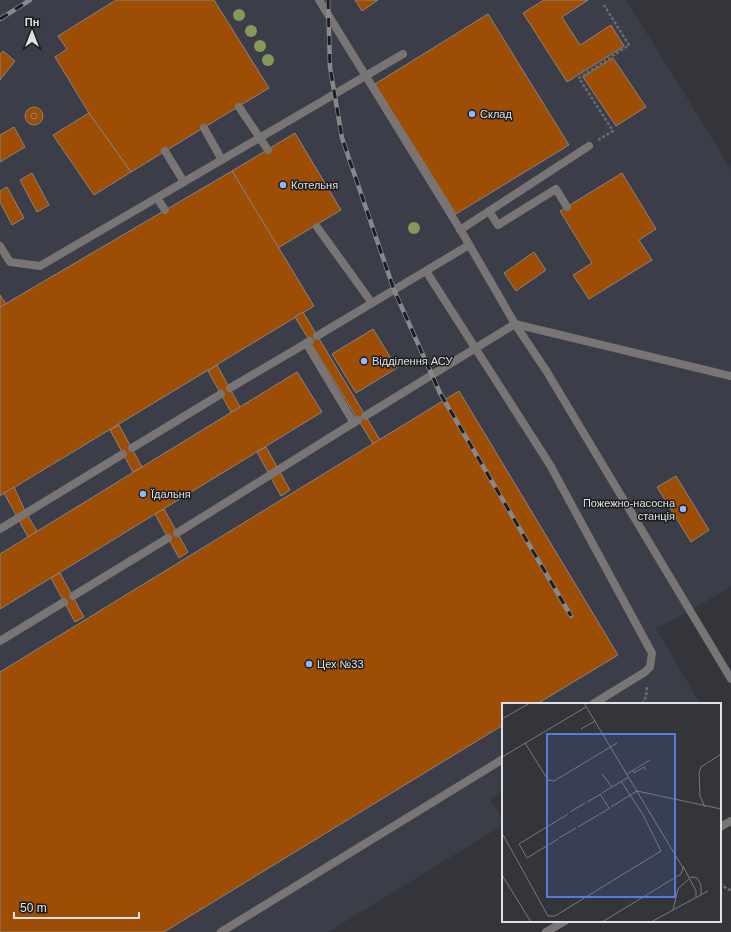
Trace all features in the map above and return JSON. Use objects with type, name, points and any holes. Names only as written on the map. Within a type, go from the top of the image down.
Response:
[{"type":"street","points":[[319,0],[460,230],[515,324],[547,372],[731,679]]},
{"type":"street","points":[[0,246],[10,262],[40,266],[403,54]]},
{"type":"street","points":[[239,107],[268,150]]},
{"type":"street","points":[[204,128],[222,160]]},
{"type":"street","points":[[460,230],[589,146]]},
{"type":"street","points":[[165,152],[184,182]]},
{"type":"street","points":[[489,211],[498,225],[556,189],[567,206]]},
{"type":"street","points":[[157,198],[165,210]]},
{"type":"street","points":[[317,227],[372,304]]},
{"type":"street","points":[[230,388],[469,245]]},
{"type":"street","points":[[426,271],[550,465],[652,653],[650,667],[595,703]]},
{"type":"street","points":[[177,533],[515,324],[731,376]]},
{"type":"street","points":[[311,340],[359,420]]},
{"type":"street","points":[[132,448],[221,394]]},
{"type":"street","points":[[0,529],[123,454]]},
{"type":"street","points":[[73,596],[168,538]]},
{"type":"street","points":[[0,641],[64,602]]},
{"type":"street","points":[[221,932],[502,760]]},
{"type":"street","points":[[721,826],[731,821]]},
{"type":"street","points":[[546,932],[562,922]]},
{"type":"path","points":[[589,146],[613,131],[579,78],[629,44],[604,5]]},
{"type":"path","points":[[643,703],[646,697]]},
{"type":"path","points":[[721,884],[727,889],[731,890]]},
{"type":"shaded area","points":[[0,0],[626,0],[731,169],[731,586],[690,611],[656,628],[699,703],[502,703],[502,792],[490,799],[502,817],[502,826],[328,932],[0,932]]},
{"type":"building","points":[[116,0],[214,0],[269,88],[131,172],[89,113],[55,57],[67,49],[58,36]]},
{"type":"building","points":[[355,0],[378,0],[362,11]]},
{"type":"building","points":[[544,0],[588,0],[562,17],[580,45],[611,25],[624,46],[567,82],[523,13]]},
{"type":"building","name":"Склад","points":[[488,14],[569,145],[456,214],[375,84]]},
{"type":"building","points":[[3,51],[15,61],[0,80],[0,54]]},
{"type":"building","points":[[613,58],[646,107],[616,126],[583,77]]},
{"type":"building","points":[[34,107],[40,110],[43,116],[40,122],[34,125],[28,122],[25,116],[28,110]]},
{"type":"building","points":[[34,113],[37,116],[34,119],[31,116]]},
{"type":"building","points":[[89,113],[131,172],[94,195],[53,135]]},
{"type":"building","points":[[14,127],[25,147],[0,162],[0,135]]},
{"type":"building","name":"Котельня","points":[[295,133],[341,210],[278,248],[232,171]]},
{"type":"building","points":[[232,171],[314,306],[0,496],[0,307]]},
{"type":"building","points":[[32,173],[49,205],[37,212],[20,180]]},
{"type":"building","points":[[622,173],[656,229],[639,240],[652,260],[589,299],[573,275],[592,263],[560,211]]},
{"type":"building","points":[[7,187],[24,218],[12,225],[0,202],[0,191]]},
{"type":"building","points":[[534,252],[546,270],[516,291],[504,273]]},
{"type":"building","points":[[0,295],[6,304],[0,307]]},
{"type":"building","points":[[303,312],[380,440],[373,444],[295,317]]},
{"type":"building","name":"Відділення АСУ","points":[[373,329],[397,368],[356,393],[332,354]]},
{"type":"building","points":[[217,365],[240,407],[231,412],[208,371]]},
{"type":"building","points":[[297,372],[322,412],[0,609],[0,554]]},
{"type":"building","name":"Цех №33","points":[[459,391],[618,655],[539,703],[502,703],[502,726],[164,932],[0,932],[0,672]]},
{"type":"building","points":[[119,425],[142,467],[133,472],[110,430]]},
{"type":"building","points":[[266,447],[290,490],[281,496],[257,452]]},
{"type":"building","name":"Пожежно-насосна станція","points":[[676,476],[709,530],[691,542],[657,487]]},
{"type":"building","points":[[14,487],[26,513],[37,531],[28,537],[4,493]]},
{"type":"building","points":[[164,509],[188,552],[179,558],[155,514]]},
{"type":"building","points":[[60,573],[84,617],[75,622],[51,578]]},
{"type":"railway","points":[[0,19],[30,0]]},
{"type":"railway","points":[[328,0],[330,67],[342,138],[394,290],[440,393],[571,616]]},
{"type":"place","name":"Склад","points":[[472,114]]},
{"type":"place","name":"Котельня","points":[[283,185]]},
{"type":"place","name":"Відділення АСУ","points":[[364,361]]},
{"type":"place","name":"Їдальня","points":[[143,494]]},
{"type":"place","name":"Пожежно-насосна станція","points":[[683,509]]},
{"type":"place","name":"Цех №33","points":[[309,664]]}]
